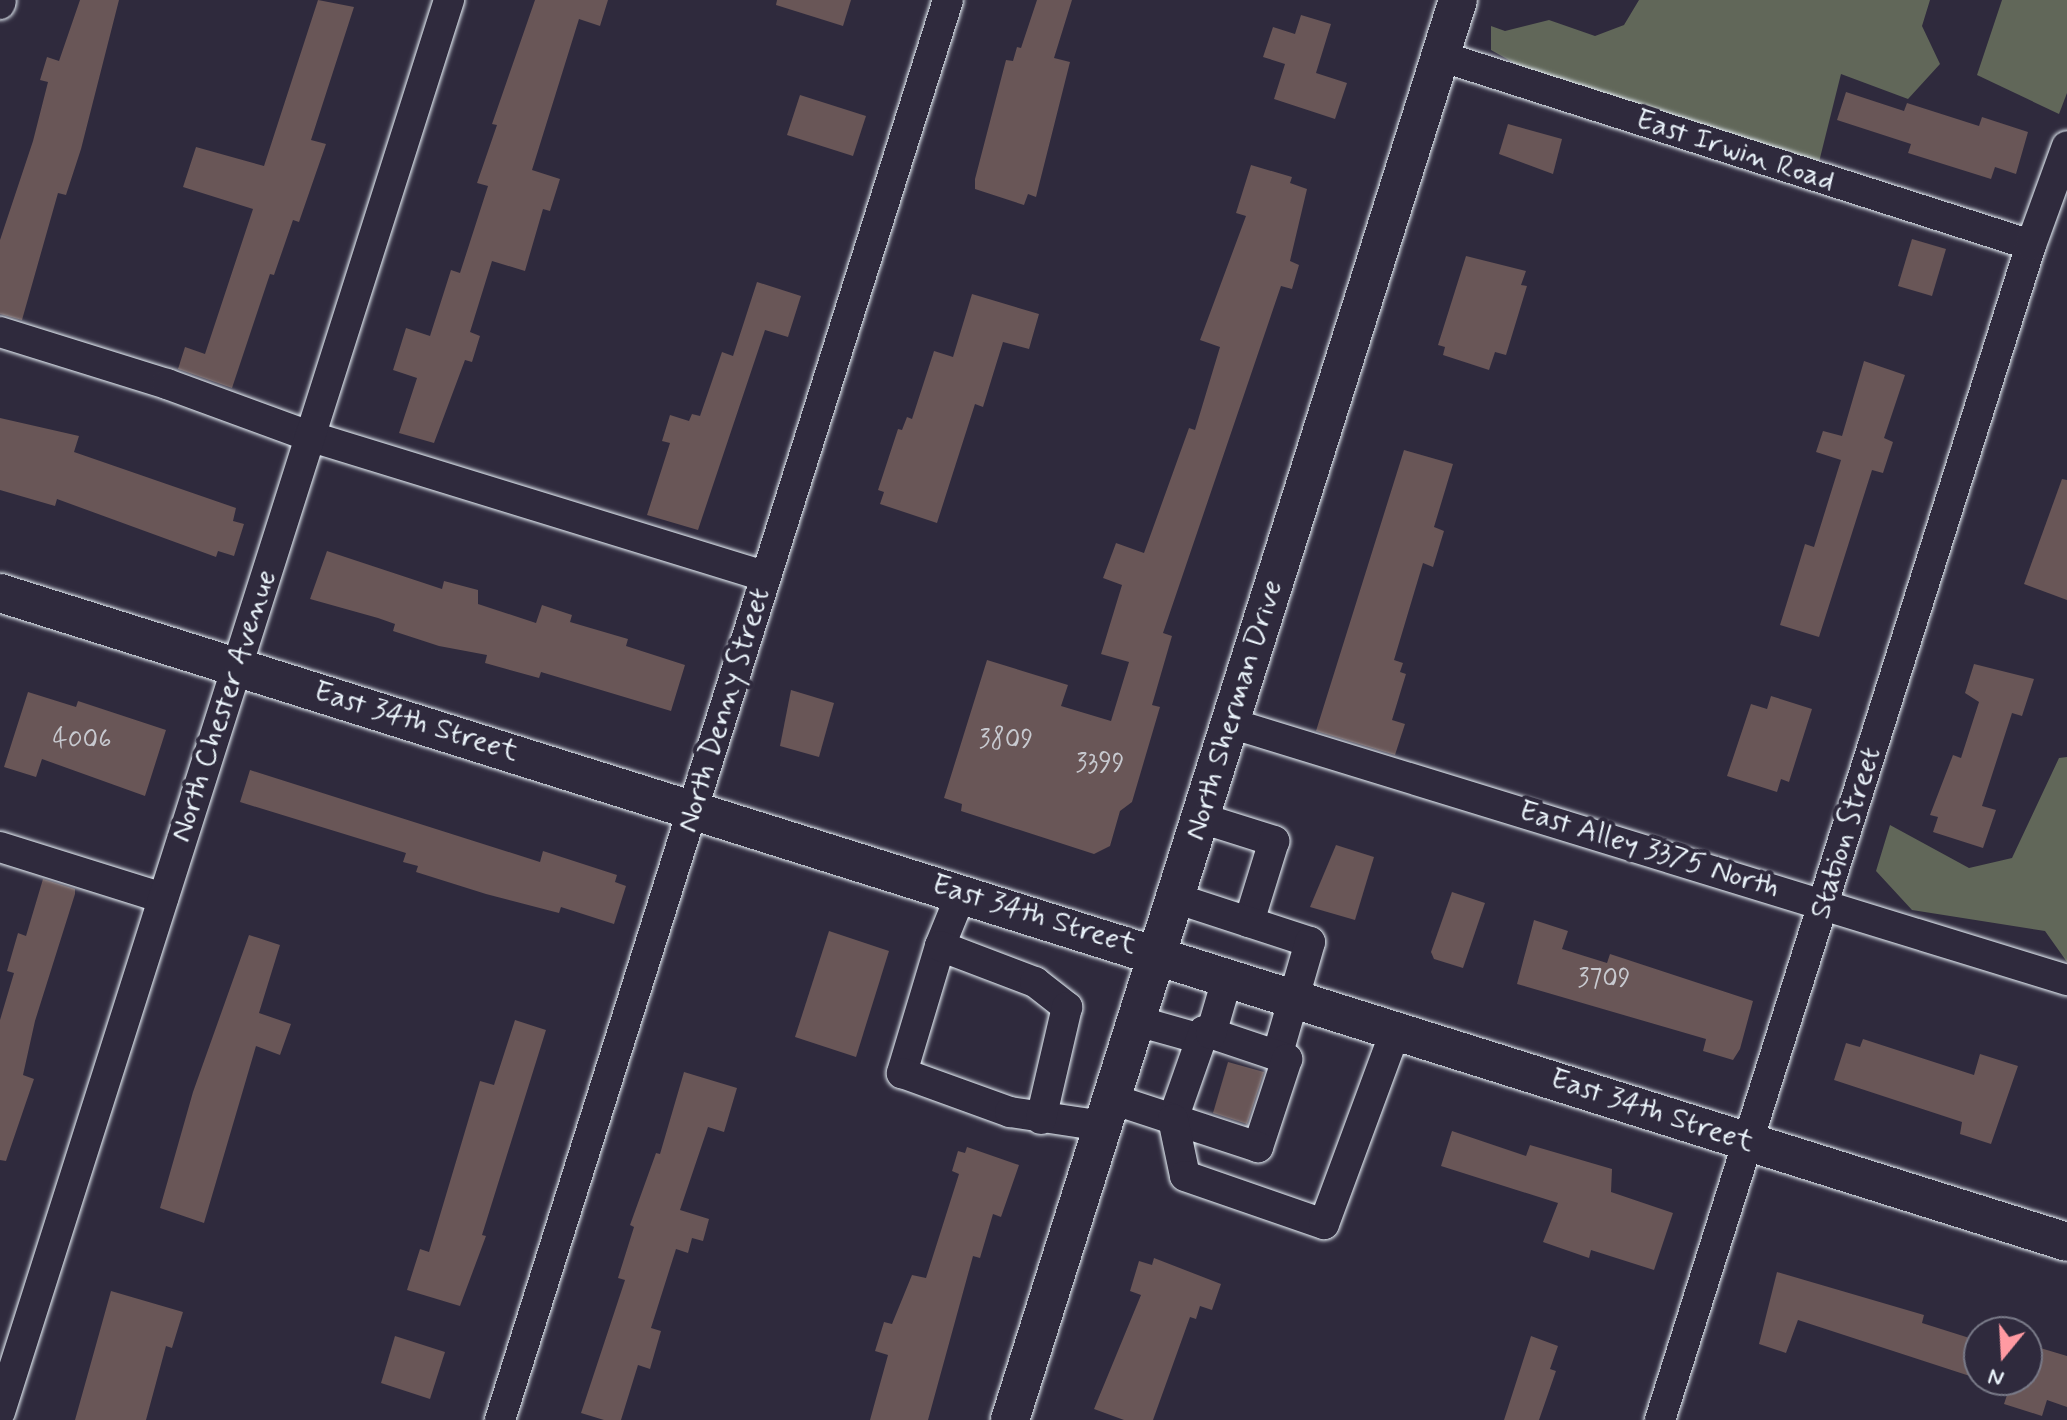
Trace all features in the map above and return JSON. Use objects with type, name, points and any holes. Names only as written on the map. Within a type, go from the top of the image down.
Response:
[{"type":"main road","name":"North Sherman Drive","points":[[1010,1420],[1458,0]]},
{"type":"main road","name":"East 34th Street","points":[[0,593],[1158,953],[2067,1242]]},
{"type":"street","name":"North Chester Avenue","points":[[0,1412],[449,0]]},
{"type":"street","name":"North Denny Street","points":[[500,1420],[948,0]]},
{"type":"street","name":"East Irwin Road","points":[[1440,56],[2031,245]]},
{"type":"street","name":"Station Street","points":[[1660,1420],[2031,245],[2067,146]]},
{"type":"street","points":[[0,332],[167,384],[309,436],[764,576]]},
{"type":"street","name":"East Alley 3375 North","points":[[1230,723],[2067,980]]},
{"type":"street","points":[[1201,818],[1274,841],[1249,922]]},
{"type":"street","points":[[0,847],[163,898]]},
{"type":"street","points":[[962,892],[940,946],[902,1073],[1041,1119],[1108,1112],[1173,1119],[1258,1147],[1287,1059],[1206,1036],[1137,1021]]},
{"type":"street","points":[[1175,898],[1310,942],[1291,996],[1277,1056]]},
{"type":"street","points":[[940,946],[1035,982],[1067,1007],[1041,1119]]},
{"type":"street","points":[[1228,976],[1173,1119],[1185,1176],[1324,1224],[1396,1029]]},
{"type":"green space","points":[[1639,0],[1930,0],[1922,26],[1940,64],[1908,99],[1841,74],[1819,162],[1530,72],[1491,50],[1491,26],[1505,31],[1549,20],[1595,36],[1624,25]]},
{"type":"green space","points":[[2002,0],[2067,0],[2067,93],[2059,114],[1977,75]]},
{"type":"green space","points":[[2067,757],[2067,962],[2045,931],[1912,910],[1876,871],[1890,825],[1969,868],[2012,858],[2059,758]]},
{"type":"building","points":[[80,0],[119,0],[81,149],[66,195],[58,193],[22,320],[0,314],[0,240],[33,141],[48,82],[40,80],[47,57],[59,61]]},
{"type":"building","points":[[318,0],[354,7],[311,140],[326,144],[299,222],[293,220],[274,275],[270,274],[232,388],[178,369],[185,347],[205,354],[253,209],[183,187],[196,147],[264,166]]},
{"type":"building","points":[[535,0],[608,0],[600,26],[579,19],[532,170],[560,179],[550,211],[543,209],[525,271],[492,261],[470,332],[480,336],[472,362],[465,360],[434,443],[399,433],[417,378],[393,370],[406,328],[430,336],[451,270],[460,273],[488,186],[477,183],[497,125],[492,124]]},
{"type":"building","points":[[777,0],[851,0],[843,26],[776,5]]},
{"type":"building","points":[[1037,0],[1072,0],[1054,58],[1070,62],[1036,197],[1028,194],[1024,205],[975,189],[975,179],[1006,60],[1013,61],[1017,47],[1021,48]]},
{"type":"building","points":[[1301,15],[1331,24],[1316,73],[1347,83],[1335,119],[1274,99],[1285,64],[1263,57],[1273,27],[1295,34]]},
{"type":"building","points":[[1846,92],[1904,111],[1907,103],[1979,126],[1982,117],[2028,132],[2016,174],[1995,167],[1991,179],[1908,153],[1911,144],[1837,120]]},
{"type":"building","points":[[800,95],[866,116],[853,156],[787,135]]},
{"type":"building","points":[[1508,124],[1562,139],[1553,174],[1499,154]]},
{"type":"building","points":[[1251,165],[1292,177],[1290,183],[1307,189],[1290,261],[1299,265],[1292,289],[1281,286],[1163,633],[1172,636],[1152,705],[1160,707],[1132,802],[1120,811],[1110,846],[1094,854],[961,811],[962,804],[944,798],[987,660],[1068,685],[1061,706],[1111,721],[1129,662],[1101,654],[1122,585],[1103,578],[1116,543],[1144,553],[1189,428],[1195,430],[1220,347],[1200,340],[1246,216],[1236,213]]},
{"type":"building","points":[[1912,239],[1946,249],[1932,296],[1898,286]]},
{"type":"building","points":[[1466,256],[1526,271],[1521,285],[1527,286],[1506,355],[1495,352],[1489,370],[1443,355],[1445,347],[1438,345]]},
{"type":"building","points":[[757,282],[801,296],[788,337],[765,330],[698,530],[647,515],[670,443],[662,441],[670,415],[689,421],[692,414],[700,416],[722,352],[733,356]]},
{"type":"building","points":[[972,294],[1039,314],[1029,349],[1003,342],[983,407],[975,404],[937,523],[880,504],[884,492],[878,490],[898,429],[902,430],[907,417],[912,419],[934,351],[953,357]]},
{"type":"building","points":[[1864,361],[1905,375],[1884,438],[1893,442],[1883,473],[1872,470],[1819,637],[1780,625],[1805,544],[1814,547],[1841,460],[1816,452],[1823,431],[1842,436]]},
{"type":"building","points":[[0,418],[79,436],[74,452],[236,508],[233,521],[244,524],[234,556],[218,551],[216,557],[57,499],[55,506],[0,490]]},
{"type":"building","points":[[1404,450],[1453,464],[1434,527],[1444,531],[1433,567],[1423,563],[1394,660],[1403,663],[1400,672],[1406,674],[1392,720],[1405,724],[1395,755],[1316,731]]},
{"type":"building","points":[[2062,479],[2067,480],[2067,600],[2024,584]]},
{"type":"building","points":[[327,551],[442,589],[444,581],[478,590],[478,604],[536,623],[542,605],[572,615],[570,622],[628,639],[626,646],[685,665],[671,711],[541,672],[539,678],[485,663],[487,655],[439,646],[393,631],[395,624],[310,599]]},
{"type":"building","points":[[1974,664],[2034,679],[2022,716],[2012,713],[1982,806],[1996,810],[1983,848],[1933,832],[1938,817],[1930,815],[1953,755],[1961,758],[1979,702],[1965,693]]},
{"type":"building","points":[[791,690],[834,703],[819,757],[780,746]]},
{"type":"building","points":[[28,692],[76,707],[78,701],[166,730],[145,796],[42,759],[36,777],[4,767]]},
{"type":"building","points":[[1771,696],[1812,709],[1789,782],[1781,779],[1777,792],[1727,776],[1751,704],[1767,709]]},
{"type":"building","points":[[250,770],[540,862],[543,851],[617,875],[615,882],[626,886],[614,924],[561,907],[559,913],[486,894],[416,872],[418,866],[403,862],[406,853],[240,802]]},
{"type":"building","points":[[1336,845],[1374,857],[1355,920],[1310,907]]},
{"type":"building","points":[[43,879],[75,889],[75,894],[35,1021],[23,1075],[34,1079],[6,1161],[0,1160],[0,1020],[14,973],[7,971],[18,933],[26,936]]},
{"type":"building","points":[[1452,892],[1485,903],[1463,968],[1434,959],[1431,952]]},
{"type":"building","points":[[1534,920],[1568,931],[1562,949],[1607,963],[1610,954],[1753,1001],[1740,1049],[1733,1060],[1703,1051],[1706,1039],[1517,984]]},
{"type":"building","points":[[829,931],[889,951],[856,1057],[795,1037]]},
{"type":"building","points":[[249,935],[280,945],[259,1013],[291,1024],[280,1055],[256,1046],[204,1223],[160,1208],[193,1092]]},
{"type":"building","points":[[515,1020],[546,1030],[482,1235],[486,1236],[460,1306],[407,1290],[420,1249],[429,1252],[480,1081],[494,1085]]},
{"type":"building","points":[[1863,1039],[1974,1075],[1980,1054],[2018,1066],[1991,1144],[1960,1134],[1962,1122],[1834,1080],[1846,1043],[1860,1047]]},
{"type":"building","points":[[1228,1062],[1264,1072],[1247,1124],[1213,1113]]},
{"type":"building","points":[[684,1072],[737,1088],[724,1132],[708,1127],[680,1210],[709,1219],[703,1241],[692,1238],[688,1253],[676,1249],[651,1328],[661,1331],[650,1369],[638,1365],[621,1420],[604,1420],[581,1413],[625,1280],[618,1278],[634,1227],[630,1225],[656,1153],[660,1154]]},
{"type":"building","points":[[1452,1131],[1526,1156],[1530,1145],[1612,1169],[1611,1192],[1673,1213],[1654,1270],[1591,1250],[1589,1258],[1543,1242],[1558,1203],[1441,1166]]},
{"type":"building","points":[[967,1147],[1019,1165],[1001,1217],[993,1214],[980,1258],[973,1256],[928,1420],[870,1420],[888,1355],[875,1351],[884,1322],[892,1324],[912,1275],[926,1278],[959,1174],[952,1171],[958,1151],[965,1153]]},
{"type":"building","points":[[1154,1258],[1221,1284],[1212,1310],[1200,1306],[1196,1319],[1190,1317],[1153,1420],[1124,1420],[1094,1409],[1141,1295],[1130,1291],[1139,1261],[1152,1265]]},
{"type":"building","points":[[1777,1272],[1924,1315],[1922,1323],[1963,1336],[1963,1374],[1798,1320],[1786,1353],[1759,1344]]},
{"type":"building","points":[[111,1291],[183,1312],[172,1348],[166,1346],[146,1420],[75,1420]]},
{"type":"building","points":[[395,1336],[445,1352],[430,1399],[381,1383]]},
{"type":"building","points":[[1531,1336],[1558,1346],[1550,1369],[1556,1371],[1539,1420],[1504,1420]]},
{"type":"building","points":[[2043,1349],[2067,1356],[2067,1407],[2047,1400],[2042,1416],[2004,1404],[2007,1396],[2043,1396]]}]
